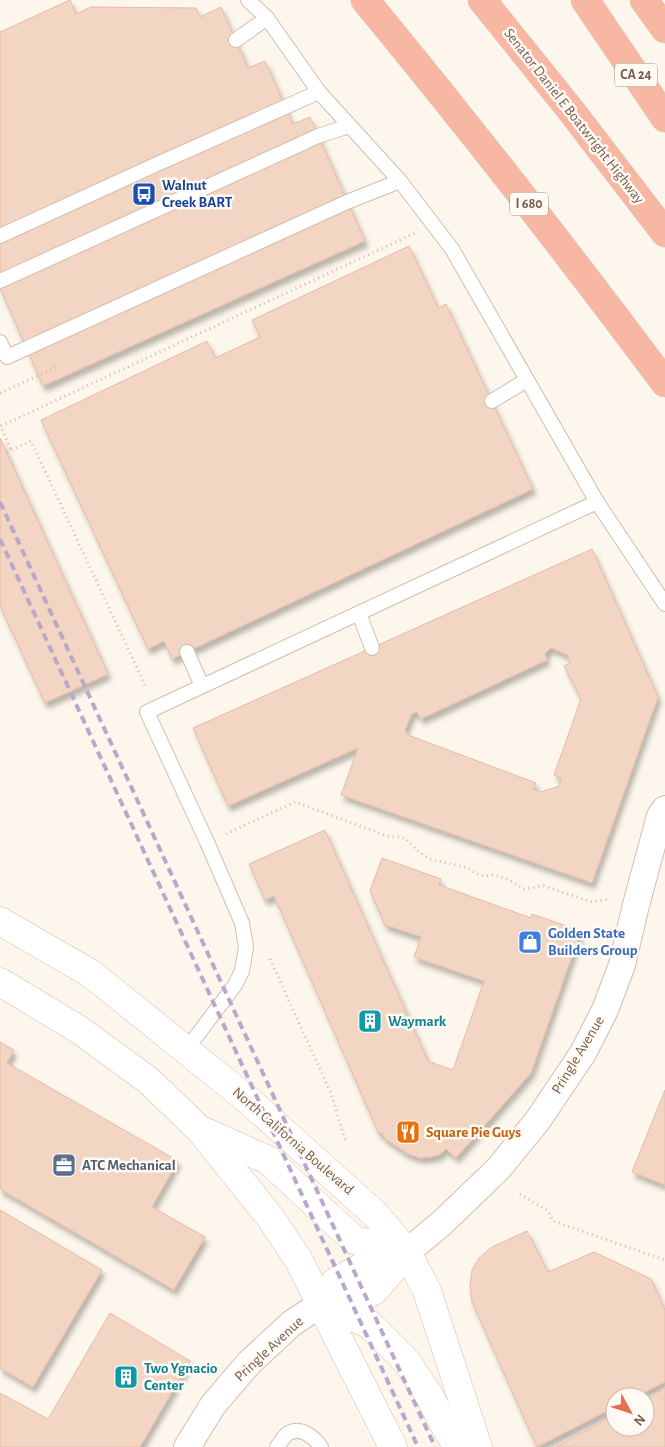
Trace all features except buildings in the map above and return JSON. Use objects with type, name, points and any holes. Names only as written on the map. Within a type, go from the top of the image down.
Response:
[{"type":"highway","name":"I 680","points":[[365,0],[565,251],[665,383]]},
{"type":"highway","name":"Senator Daniel E Boatwright Highway","points":[[482,0],[569,108],[665,233]]},
{"type":"highway","name":"CA 24","points":[[585,0],[665,118]]},
{"type":"highway","points":[[644,0],[665,29]]},
{"type":"main road","name":"North California Boulevard","points":[[0,921],[90,973],[247,1099],[370,1209],[407,1252],[427,1291],[478,1447]]},
{"type":"main road","points":[[0,982],[78,1029],[141,1074],[200,1130],[270,1217],[298,1259],[393,1447]]},
{"type":"main road","points":[[200,1130],[268,1160],[354,1240],[407,1252]]},
{"type":"main road","name":"Pringle Avenue","points":[[321,1304],[335,1282],[362,1268],[407,1252]]},
{"type":"main road","points":[[321,1304],[368,1324],[407,1362],[430,1397],[448,1432],[459,1447]]},
{"type":"street","name":"Pringle Avenue","points":[[407,1252],[443,1222],[498,1169],[538,1120],[583,1053],[605,1010],[622,964],[660,816],[665,809]]},
{"type":"street","name":"Pringle Avenue","points":[[187,1447],[213,1405],[249,1363],[292,1324],[321,1304]]},
{"type":"lane","points":[[248,0],[267,18],[319,92],[400,181],[452,249],[597,502],[665,604]]},
{"type":"lane","points":[[236,40],[267,18]]},
{"type":"lane","points":[[0,236],[319,92]]},
{"type":"lane","points":[[0,281],[318,136],[349,126]]},
{"type":"lane","points":[[0,342],[7,357],[347,202],[400,181]]},
{"type":"lane","points":[[492,401],[527,380]]},
{"type":"lane","points":[[186,1050],[235,985],[242,971],[246,947],[242,923],[147,712],[597,502]]},
{"type":"lane","points":[[359,613],[372,648]]},
{"type":"lane","points":[[187,652],[202,686]]},
{"type":"lane","points":[[276,1447],[287,1434],[293,1431],[304,1432],[316,1439],[321,1447]]},
{"type":"path","points":[[11,449],[0,425],[433,224]]},
{"type":"path","points":[[0,393],[58,367]]},
{"type":"path","points":[[6,452],[31,441],[145,684]]},
{"type":"path","points":[[226,834],[295,802],[390,837],[400,837],[407,840],[430,860],[468,868],[484,876],[493,875],[505,878],[524,889],[544,886],[592,902],[608,899]]},
{"type":"path","points":[[270,959],[331,1093],[346,1144]]},
{"type":"path","points":[[520,1194],[548,1211],[553,1221],[665,1260]]},
{"type":"railway","points":[[0,502],[435,1447]]},
{"type":"railway","points":[[0,539],[418,1447]]},
{"type":"place","name":"Walnut Creek BART","points":[[144,194]]},
{"type":"place","name":"Golden State Builders Group","points":[[530,942]]},
{"type":"place","name":"Waymark","points":[[370,1021]]},
{"type":"place","name":"Square Pie Guys","points":[[408,1132]]},
{"type":"place","name":"ATC Mechanical","points":[[64,1165]]},
{"type":"place","name":"Two Ygnacio Center","points":[[126,1377]]}]
